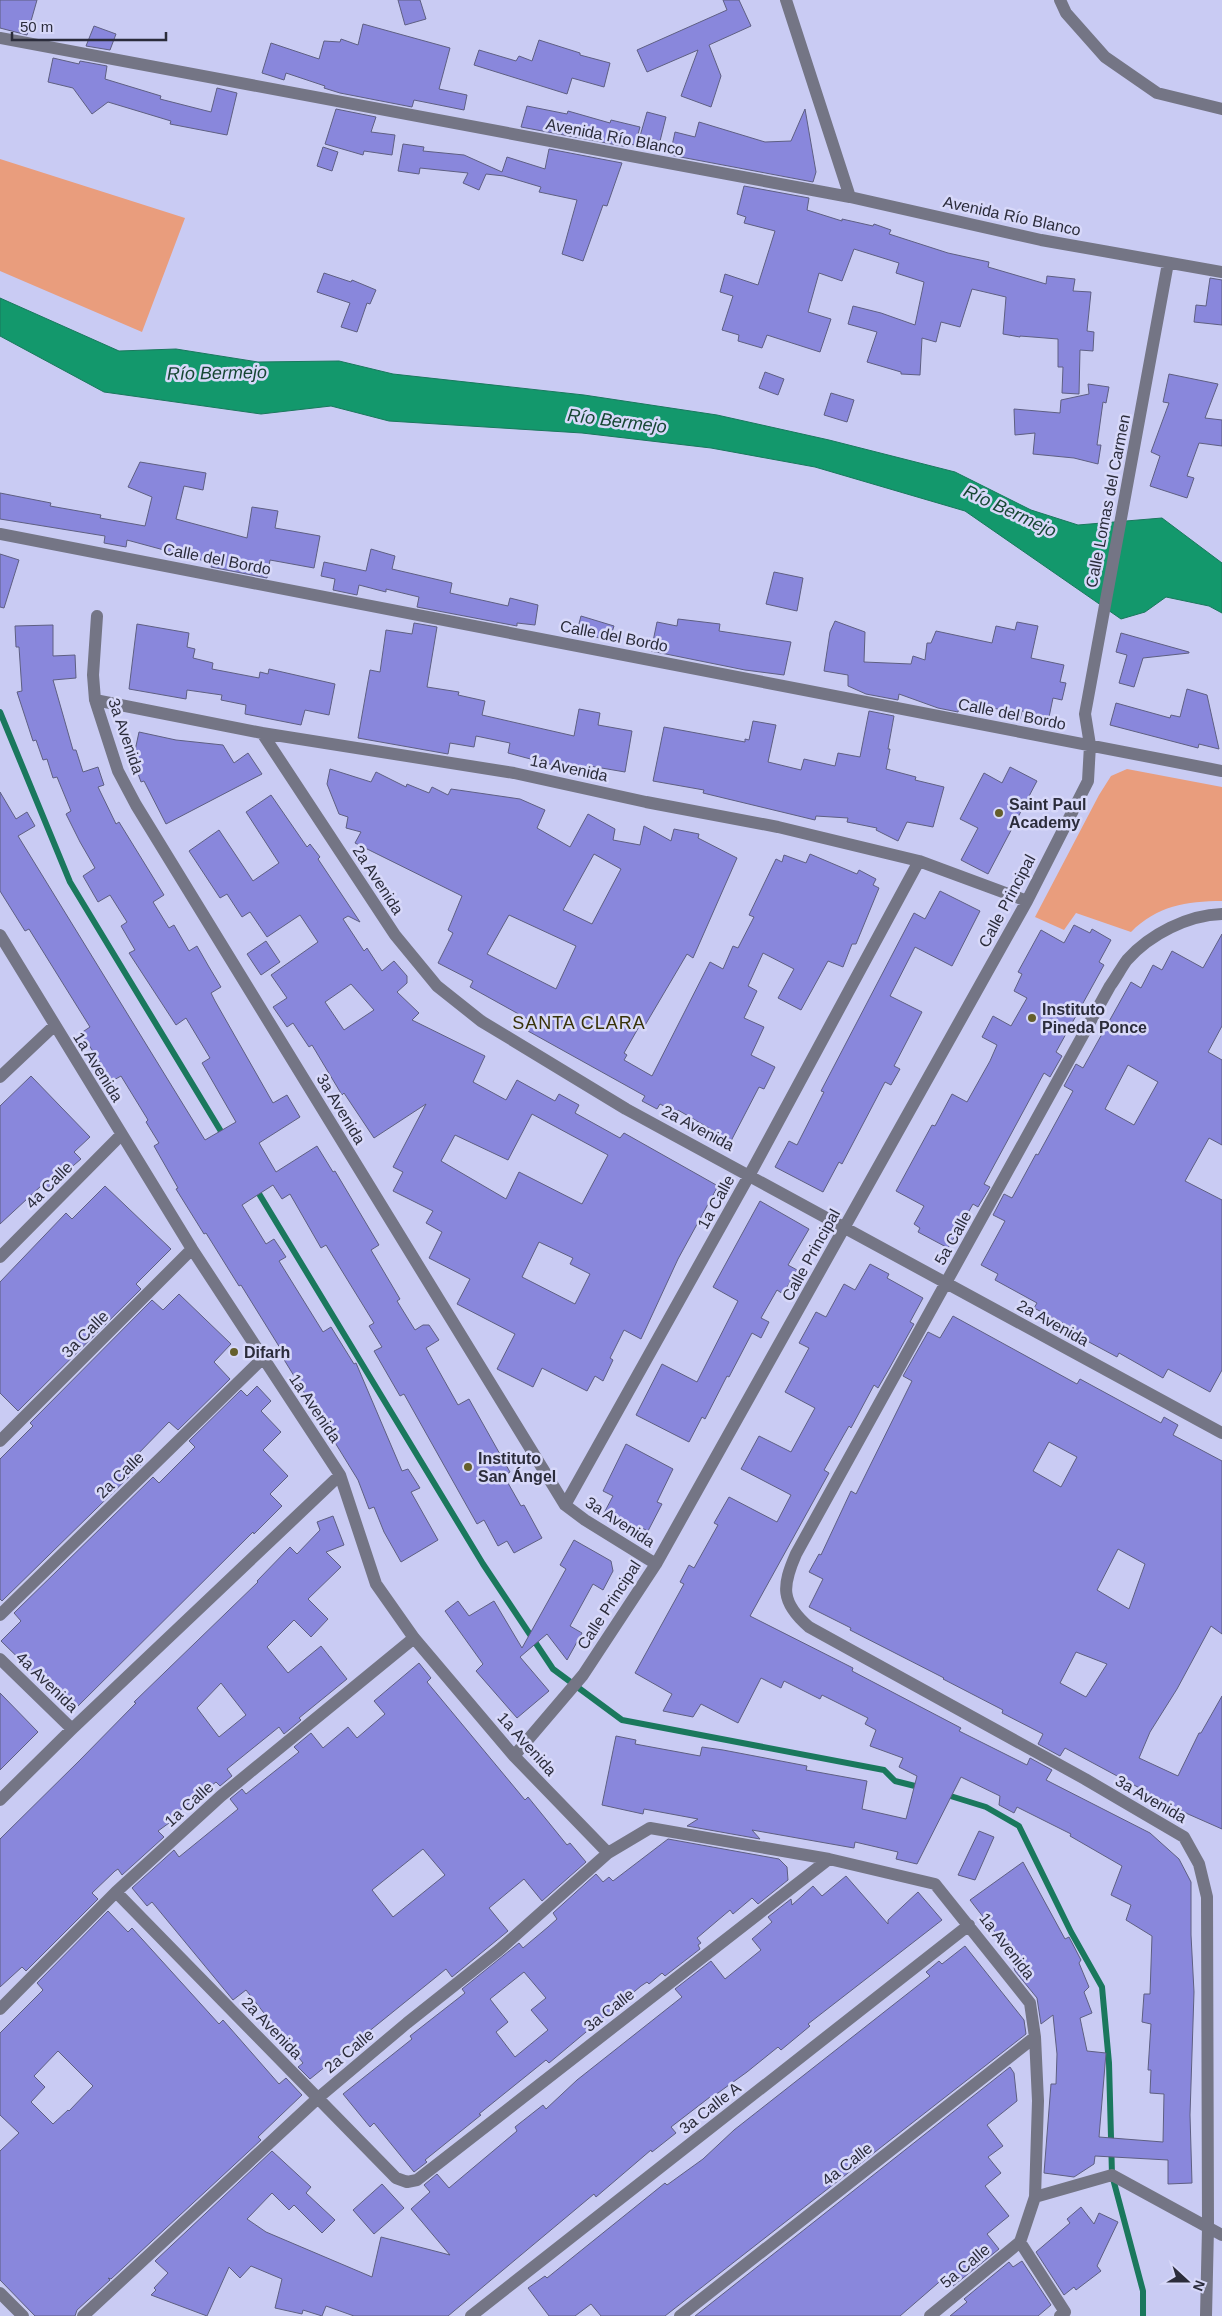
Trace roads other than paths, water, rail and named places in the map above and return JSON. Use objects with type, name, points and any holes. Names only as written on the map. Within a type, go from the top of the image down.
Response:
[{"type":"street","points":[[786,0],[850,197]]},
{"type":"street","points":[[1060,0],[1066,13],[1105,57],[1157,93],[1222,109]]},
{"type":"street","name":"Avenida Río Blanco","points":[[0,38],[850,197],[1041,240],[1222,272]]},
{"type":"street","name":"Calle Lomas del Carmen","points":[[1090,745],[1085,714],[1168,263]]},
{"type":"street","name":"Calle del Bordo","points":[[0,534],[1222,772]]},
{"type":"street","name":"3a Avenida","points":[[97,616],[93,675],[95,700],[118,771],[136,805],[565,1505],[585,1520],[656,1564]]},
{"type":"street","name":"1a Avenida","points":[[95,700],[262,733],[514,773],[646,802],[778,827],[919,861],[1027,901]]},
{"type":"street","name":"2a Avenida","points":[[262,733],[395,935],[438,986],[481,1021],[626,1109],[750,1174],[1222,1433]]},
{"type":"street","name":"Calle Principal","points":[[514,1756],[582,1675],[656,1564],[1027,901],[1088,781],[1090,745]]},
{"type":"street","name":"1a Calle","points":[[565,1505],[750,1174],[919,861]]},
{"type":"street","name":"5a Calle","points":[[808,1628],[788,1599],[785,1584],[789,1570],[1110,986],[1128,960],[1164,931],[1207,915],[1222,914]]},
{"type":"street","name":"1a Avenida","points":[[0,934],[54,1026],[192,1249],[262,1359],[340,1475],[376,1584],[414,1638],[514,1756],[608,1853]]},
{"type":"street","points":[[0,1077],[54,1026]]},
{"type":"street","name":"4a Calle","points":[[0,1257],[122,1135]]},
{"type":"street","name":"3a Calle","points":[[0,1441],[192,1249]]},
{"type":"street","name":"2a Calle","points":[[0,1614],[262,1359]]},
{"type":"street","points":[[0,1800],[72,1729],[340,1475]]},
{"type":"street","name":"3a Avenida","points":[[808,1628],[1085,1779],[1184,1837],[1199,1864],[1207,1897],[1208,2228],[1206,2316]]},
{"type":"street","name":"1a Calle","points":[[0,2009],[116,1892],[221,1796],[414,1638]]},
{"type":"street","name":"4a Avenida","points":[[0,1658],[72,1729]]},
{"type":"street","name":"1a Avenida","points":[[650,1828],[829,1859],[935,1884],[1030,2003],[1035,2036],[1038,2101],[1035,2197],[1020,2242]]},
{"type":"street","name":"2a Calle","points":[[83,2316],[318,2098],[407,2023],[499,1950],[608,1853],[650,1828]]},
{"type":"street","name":"3a Calle","points":[[407,2182],[416,2180],[829,1859]]},
{"type":"street","name":"2a Avenida","points":[[116,1892],[396,2178],[407,2182]]},
{"type":"street","name":"3a Calle A","points":[[471,2316],[969,1925]]},
{"type":"street","name":"4a Calle","points":[[680,2316],[1035,2036]]},
{"type":"street","points":[[1035,2197],[1112,2175],[1222,2235]]},
{"type":"street","points":[[1020,2242],[1063,2314]]},
{"type":"street","name":"5a Calle","points":[[930,2316],[1020,2242]]},
{"type":"street","points":[[0,2293],[23,2316]]},
{"type":"water","name":"Río Bermejo","points":[[0,298],[119,351],[176,349],[258,362],[339,361],[393,374],[584,395],[717,415],[829,440],[955,472],[1031,510],[1078,525],[1162,518],[1222,563],[1222,613],[1209,606],[1166,597],[1145,612],[1121,619],[965,511],[815,467],[711,448],[582,433],[389,421],[331,406],[261,414],[104,392],[0,336]]},
{"type":"waterway","points":[[0,712],[70,882],[225,1138]]},
{"type":"waterway","points":[[255,1187],[483,1564],[553,1669],[622,1720],[884,1770],[895,1781],[923,1788]]},
{"type":"waterway","points":[[944,1794],[986,1807],[1019,1826],[1071,1932],[1102,1987],[1109,2063],[1112,2175],[1143,2291],[1143,2316]]},
{"type":"place","name":"Saint Paul Academy","points":[[999,813]]},
{"type":"place","name":"Instituto Pineda Ponce","points":[[1032,1018]]},
{"type":"place","name":"Difarh","points":[[234,1352]]},
{"type":"place","name":"Instituto San Ángel","points":[[468,1467]]},
{"type":"district","name":"SANTA CLARA","points":[[579,1023]]}]
